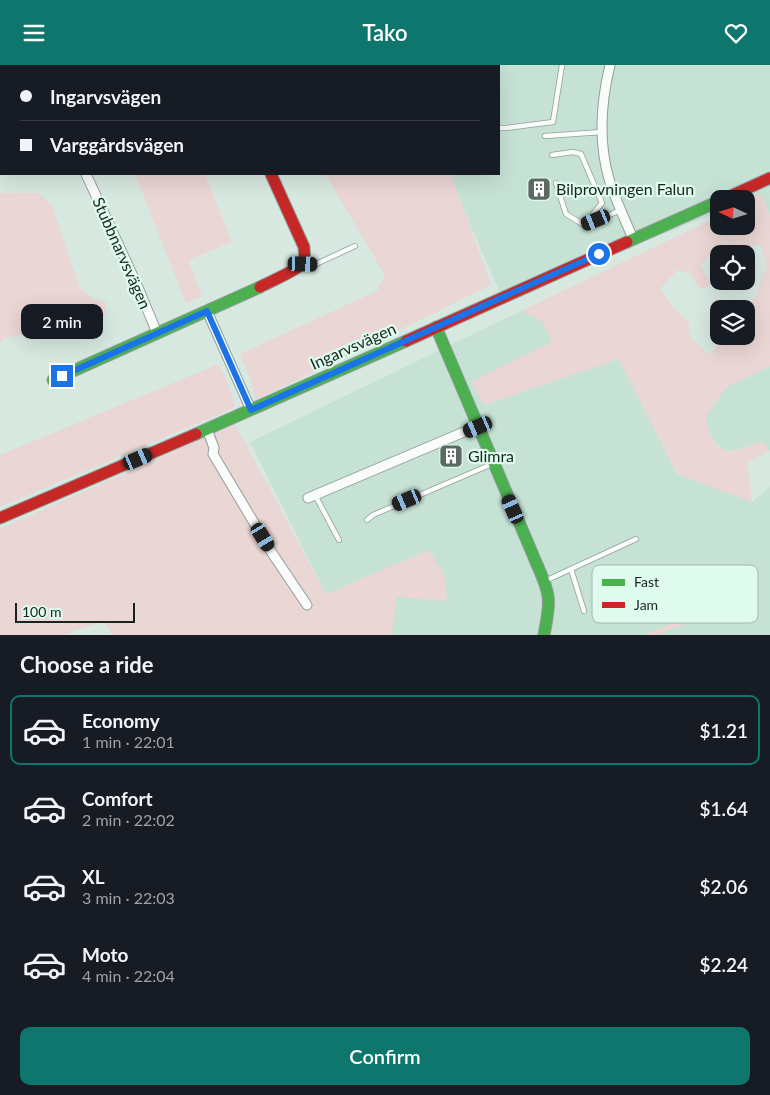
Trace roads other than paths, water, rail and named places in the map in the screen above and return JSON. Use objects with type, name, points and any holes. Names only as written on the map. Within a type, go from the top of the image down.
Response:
[{"type":"street","points":[[610,65],[604,97],[602,132],[605,164],[633,239]]},
{"type":"street","name":"Stubbnarvsvägen","points":[[86,175],[157,333]]},
{"type":"street","points":[[53,380],[287,274],[303,264],[305,259],[304,247],[272,175]]},
{"type":"street","points":[[746,190],[769,181]]},
{"type":"street","name":"Ingarvsvägen","points":[[0,518],[251,410],[710,205]]},
{"type":"street","points":[[207,311],[251,410]]},
{"type":"street","points":[[436,327],[544,582],[548,601],[544,635]]},
{"type":"street","points":[[312,497],[478,427]]},
{"type":"street","points":[[207,429],[214,448],[213,454],[272,553],[307,605]]},
{"type":"lane","points":[[500,128],[553,122],[562,65]]},
{"type":"lane","points":[[545,137],[602,132]]},
{"type":"lane","points":[[552,155],[573,152],[581,155],[602,203],[584,225]]},
{"type":"lane","points":[[556,183],[566,214],[584,225]]},
{"type":"lane","points":[[584,225],[621,211]]},
{"type":"lane","points":[[303,264],[314,265],[355,246]]},
{"type":"lane","points":[[367,520],[373,515],[493,463]]},
{"type":"lane","points":[[312,497],[339,540]]},
{"type":"lane","points":[[544,582],[636,539]]},
{"type":"lane","points":[[571,569],[584,611]]},
{"type":"place","name":"Bilprovningen Falun","points":[[539,189]]},
{"type":"place","name":"Glimra","points":[[451,456]]}]
